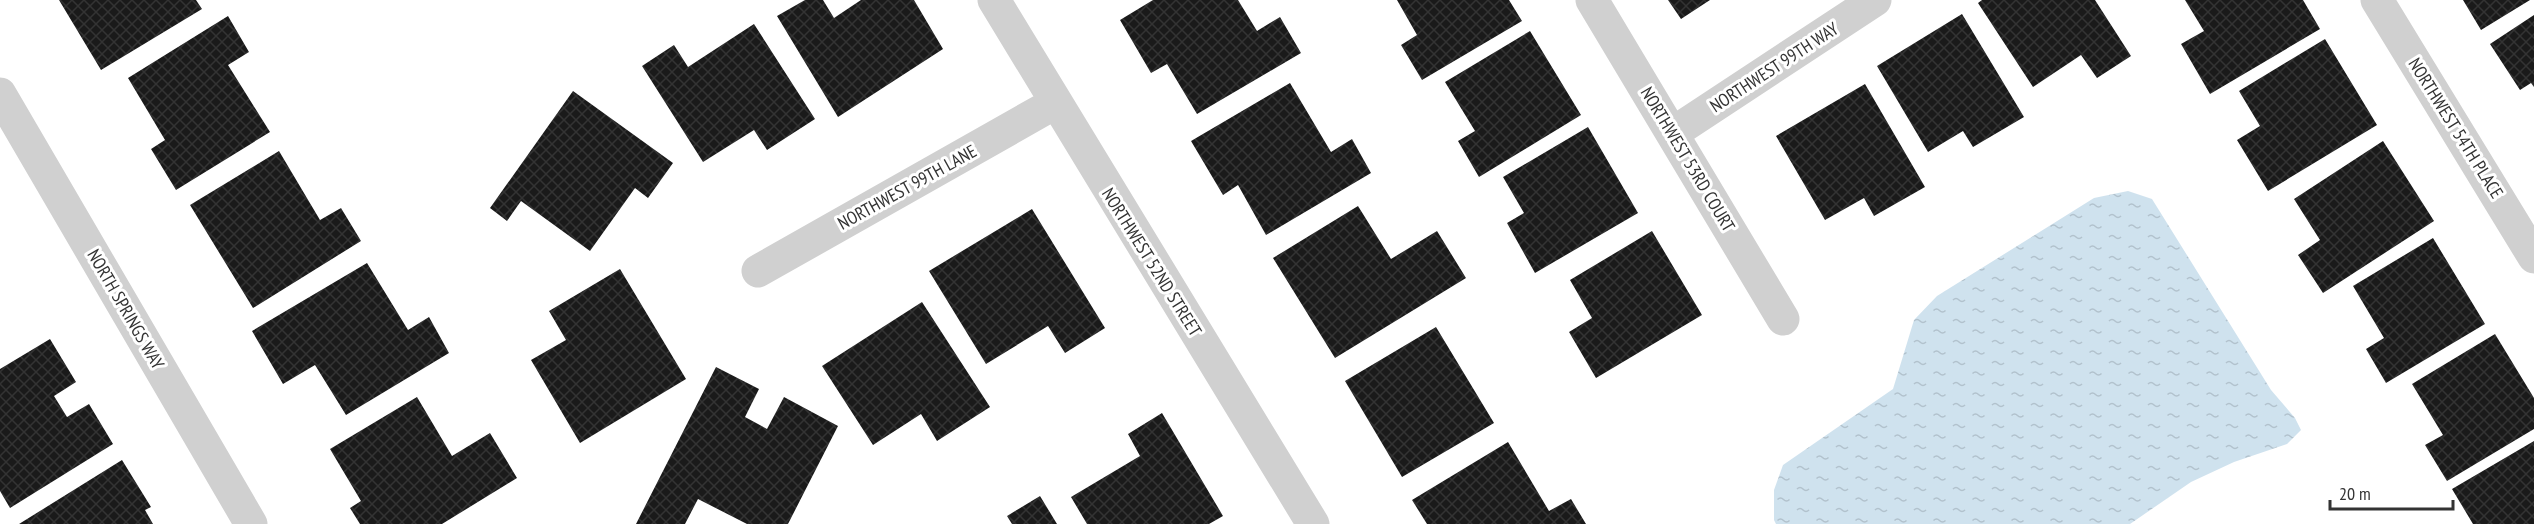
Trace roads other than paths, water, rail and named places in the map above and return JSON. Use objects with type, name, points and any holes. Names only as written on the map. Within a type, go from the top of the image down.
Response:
[{"type":"street","name":"NORTHWEST 52ND STREET","points":[[994,0],[1055,104],[1313,524]]},
{"type":"street","name":"NORTHWEST 53RD COURT","points":[[1592,0],[1783,319]]},
{"type":"street","name":"NORTHWEST 99TH WAY","points":[[1673,133],[1875,0]]},
{"type":"street","name":"NORTHWEST 54TH PLACE","points":[[2377,0],[2530,239]]},
{"type":"street","name":"NORTH SPRINGS WAY","points":[[0,94],[251,524]]},
{"type":"street","name":"NORTHWEST 99TH LANE","points":[[758,271],[1055,104]]},
{"type":"water","points":[[2128,191],[2152,199],[2271,390],[2295,418],[2301,430],[2287,444],[2234,462],[2191,482],[2130,524],[1776,524],[1774,490],[1783,465],[1893,389],[1914,320],[1937,296],[2094,198]]}]
